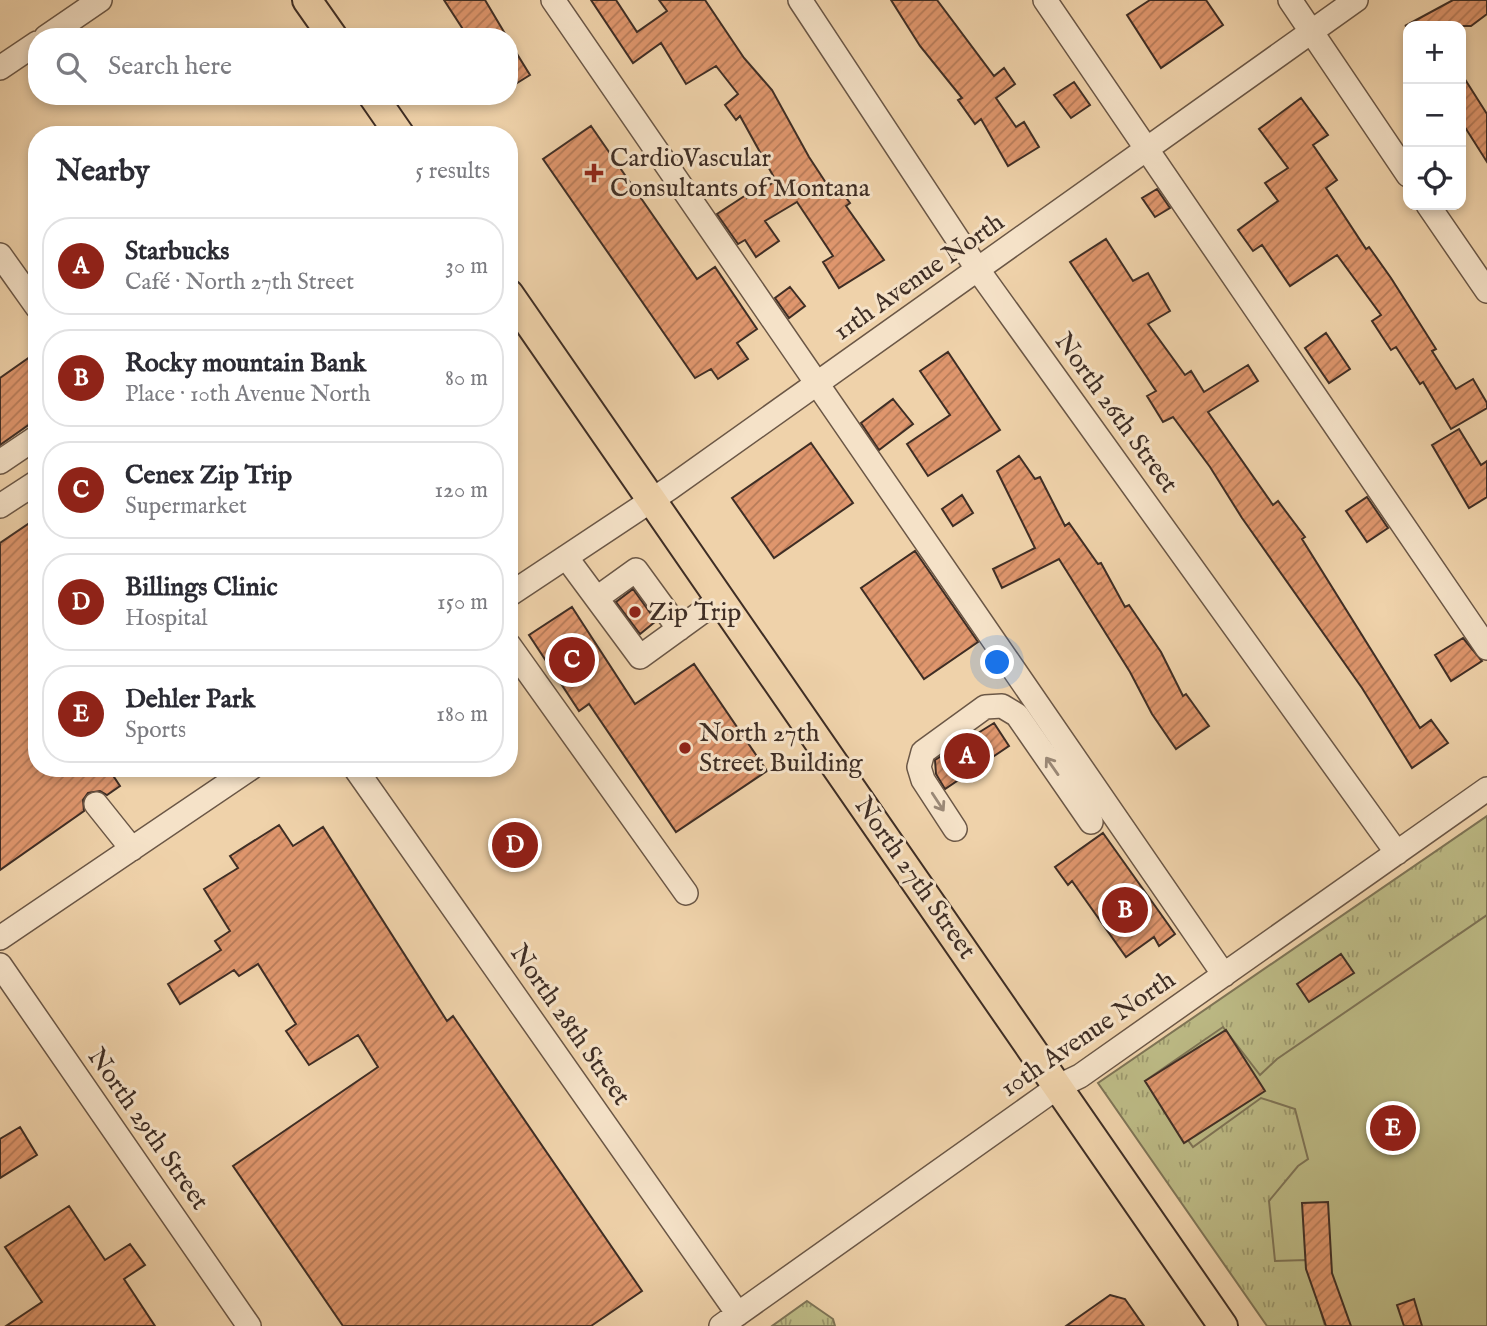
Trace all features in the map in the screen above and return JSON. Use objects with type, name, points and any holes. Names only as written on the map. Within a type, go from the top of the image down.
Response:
[{"type":"main road","points":[[307,0],[327,28]]},
{"type":"main road","points":[[379,105],[394,126]]},
{"type":"main road","name":"North 27th Street","points":[[518,307],[1223,1326]]},
{"type":"street","points":[[59,28],[100,0]]},
{"type":"street","points":[[553,0],[1224,975]]},
{"type":"street","name":"North 26th Street","points":[[800,0],[978,270],[1397,853]]},
{"type":"street","points":[[1045,0],[1487,648]]},
{"type":"street","points":[[1290,0],[1403,168]]},
{"type":"street","name":"11th Avenue North","points":[[518,589],[978,270],[1356,0]]},
{"type":"street","points":[[0,68],[28,49]]},
{"type":"street","points":[[1432,210],[1487,291]]},
{"type":"street","points":[[0,255],[28,294]]},
{"type":"street","points":[[0,462],[28,443]]},
{"type":"street","points":[[0,506],[28,488]]},
{"type":"street","points":[[566,557],[640,657],[720,599]]},
{"type":"street","points":[[597,598],[636,570],[678,629]]},
{"type":"street","points":[[518,658],[686,893]]},
{"type":"street","points":[[955,830],[923,780],[919,767],[923,752],[985,707],[1002,706],[1017,715],[1091,822]]},
{"type":"street","points":[[0,938],[238,777]]},
{"type":"street","name":"North 28th Street","points":[[361,777],[730,1320]]},
{"type":"street","name":"10th Avenue North","points":[[730,1320],[1059,1086],[1080,1076],[1487,789]]},
{"type":"street","points":[[96,804],[132,849]]},
{"type":"street","name":"North 29th Street","points":[[0,965],[249,1326]]},
{"type":"green space","points":[[1487,816],[1487,1326],[1267,1326],[1098,1083]]},
{"type":"green space","points":[[1487,915],[1487,1326],[1325,1326],[1306,1260],[1275,1261],[1269,1201],[1298,1166],[1308,1159],[1295,1109],[1261,1098],[1193,1147],[1145,1081],[1223,1027],[1260,1075],[1277,1059]]},
{"type":"green space","points":[[807,1301],[833,1319],[835,1326],[772,1326]]},
{"type":"building","points":[[444,0],[485,0],[502,28],[462,28]]},
{"type":"building","points":[[591,0],[616,0],[637,32],[667,11],[659,0],[705,0],[744,58],[772,90],[832,192],[839,188],[850,203],[846,206],[884,260],[839,288],[823,262],[833,256],[797,202],[765,221],[779,241],[756,257],[745,240],[738,244],[717,214],[746,195],[747,198],[776,181],[740,116],[736,120],[725,105],[738,94],[716,66],[686,84],[661,43],[633,63]]},
{"type":"building","points":[[891,0],[937,0],[994,76],[1004,68],[1015,84],[996,98],[1016,127],[1024,122],[1039,147],[1008,166],[981,119],[975,124],[958,100],[962,98],[920,46]]},
{"type":"building","points":[[1150,0],[1206,0],[1223,25],[1161,68],[1127,15]]},
{"type":"building","points":[[1453,0],[1487,0],[1487,14],[1471,26],[1466,26],[1466,21],[1414,21]]},
{"type":"building","points":[[518,56],[530,75],[518,82]]},
{"type":"building","points":[[1466,81],[1487,114],[1487,162],[1466,129]]},
{"type":"building","points":[[1074,82],[1090,105],[1071,118],[1054,95]]},
{"type":"building","points":[[1301,98],[1328,135],[1313,145],[1337,180],[1326,188],[1366,249],[1369,247],[1391,278],[1436,349],[1432,351],[1456,389],[1473,379],[1487,403],[1487,408],[1451,429],[1423,382],[1420,384],[1396,347],[1391,350],[1372,321],[1381,315],[1337,255],[1290,286],[1262,245],[1253,251],[1238,230],[1278,201],[1265,183],[1288,168],[1259,129]]},
{"type":"building","points":[[591,126],[697,279],[715,267],[757,329],[737,343],[748,359],[718,379],[711,369],[695,378],[543,159]]},
{"type":"building","points":[[1157,189],[1170,208],[1155,217],[1142,198]]},
{"type":"building","points":[[1106,239],[1133,281],[1148,273],[1170,311],[1148,324],[1185,375],[1191,371],[1204,392],[1248,365],[1258,381],[1208,412],[1273,505],[1278,501],[1305,537],[1302,539],[1420,728],[1431,720],[1448,743],[1412,768],[1362,688],[1242,518],[1210,467],[1173,417],[1163,422],[1147,396],[1156,391],[1070,262]]},
{"type":"building","points":[[790,287],[805,306],[789,318],[775,298]]},
{"type":"building","points":[[1326,333],[1350,369],[1329,383],[1305,348]]},
{"type":"building","points":[[948,352],[1000,430],[928,476],[907,444],[950,415],[920,371]]},
{"type":"building","points":[[28,358],[28,425],[0,445],[0,378]]},
{"type":"building","points":[[893,399],[913,424],[879,450],[861,423]]},
{"type":"building","points":[[1459,429],[1481,465],[1487,461],[1487,497],[1469,508],[1432,445]]},
{"type":"building","points":[[811,443],[853,503],[774,558],[732,498]]},
{"type":"building","points":[[1019,456],[1035,479],[1040,477],[1065,526],[1069,523],[1098,564],[1101,563],[1125,607],[1129,605],[1161,652],[1183,696],[1186,694],[1209,726],[1176,749],[1059,559],[1002,588],[993,569],[1035,548],[997,471]]},
{"type":"building","points":[[962,495],[973,513],[953,526],[942,509]]},
{"type":"building","points":[[1367,497],[1388,528],[1367,542],[1346,511]]},
{"type":"building","points":[[28,524],[28,777],[114,777],[120,786],[107,795],[100,791],[88,793],[83,800],[84,811],[0,870],[0,543]]},
{"type":"building","points":[[915,551],[978,642],[924,679],[861,588]]},
{"type":"building","name":"Zip Trip","points":[[633,589],[656,621],[640,634],[616,602]]},
{"type":"building","name":"North 27th Street Building","points":[[572,607],[635,704],[694,664],[767,771],[676,832],[589,704],[579,711],[529,635]]},
{"type":"building","points":[[1463,638],[1482,661],[1451,681],[1435,655]]},
{"type":"building","points":[[994,723],[1009,746],[945,789],[936,774],[935,760]]},
{"type":"building","points":[[279,825],[293,846],[323,827],[447,1021],[453,1016],[642,1291],[591,1326],[343,1326],[233,1166],[378,1067],[358,1035],[309,1065],[286,1031],[296,1024],[258,964],[239,976],[234,970],[180,1004],[168,984],[221,950],[215,941],[230,931],[204,889],[238,868],[230,856]]},
{"type":"building","points":[[1103,833],[1175,934],[1159,946],[1154,937],[1126,957],[1072,881],[1068,885],[1055,867]]},
{"type":"building","points":[[1341,954],[1354,973],[1309,1002],[1297,984]]},
{"type":"building","points":[[1226,1030],[1265,1091],[1184,1143],[1145,1081]]},
{"type":"building","points":[[20,1127],[37,1155],[0,1178],[0,1139]]},
{"type":"building","points":[[1328,1202],[1332,1273],[1351,1326],[1326,1326],[1306,1269],[1302,1203]]},
{"type":"building","points":[[69,1206],[105,1260],[130,1244],[145,1265],[124,1279],[155,1326],[6,1326],[42,1302],[5,1247]]},
{"type":"building","points":[[1110,1295],[1125,1299],[1144,1326],[1066,1326]]},
{"type":"building","points":[[1414,1299],[1422,1326],[1404,1326],[1397,1305]]},
{"type":"place","name":"CardioVascular Consultants of Montana","points":[[594,173]]},
{"type":"place","name":"Zip Trip","points":[[635,612]]},
{"type":"place","name":"Cenex Zip Trip","points":[[572,660]]},
{"type":"place","name":"North 27th Street Building","points":[[685,748]]},
{"type":"place","name":"Starbucks","points":[[967,756]]},
{"type":"place","name":"Billings Clinic","points":[[515,845]]},
{"type":"place","name":"Rocky mountain Bank","points":[[1125,910]]},
{"type":"place","name":"Dehler Park","points":[[1393,1128]]}]
